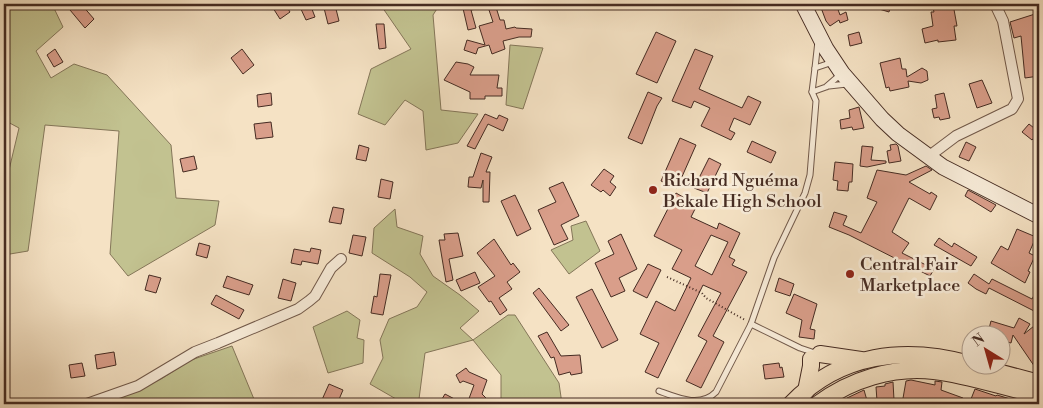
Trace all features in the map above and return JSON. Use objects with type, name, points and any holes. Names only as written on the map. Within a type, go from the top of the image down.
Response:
[{"type":"main road","points":[[803,4],[842,73],[882,120],[912,146],[960,176],[1039,216]]},
{"type":"main road","points":[[806,391],[811,366],[899,354],[922,354],[960,361]]},
{"type":"main road","points":[[819,365],[864,360]]},
{"type":"main road","points":[[791,404],[806,391],[819,365]]},
{"type":"main road","points":[[818,404],[840,389],[882,375],[912,370],[932,371],[1039,395]]},
{"type":"main road","points":[[1010,376],[1039,384]]},
{"type":"street","points":[[928,156],[956,136],[1012,109],[1018,99],[1003,21],[995,4]]},
{"type":"street","points":[[86,404],[138,386],[205,347],[298,308],[315,296],[330,268],[341,259]]},
{"type":"lane","points":[[659,391],[685,401],[702,402],[710,399],[716,392],[751,324],[774,258],[805,192],[810,175],[816,101],[812,92],[819,35]]},
{"type":"lane","points":[[815,68],[842,73]]},
{"type":"lane","points":[[826,87],[842,73]]},
{"type":"lane","points":[[812,92],[841,83],[842,73]]},
{"type":"lane","points":[[751,324],[819,365],[840,389]]},
{"type":"lane","points":[[819,365],[840,389]]},
{"type":"path","points":[[668,277],[702,293],[706,298],[751,324]]},
{"type":"green space","points":[[4,4],[52,4],[63,27],[36,51],[51,78],[74,64],[107,75],[171,145],[176,198],[219,201],[215,225],[128,276],[110,254],[119,131],[45,125],[28,251],[4,255],[4,191],[19,128],[4,120]]},
{"type":"green space","points":[[380,4],[440,4],[433,15],[441,110],[478,114],[458,143],[426,150],[423,111],[405,100],[385,125],[358,114],[371,69],[411,49]]},
{"type":"green space","points":[[510,45],[543,48],[523,109],[506,105]]},
{"type":"green space","points":[[395,209],[397,227],[423,236],[420,254],[433,276],[479,311],[460,328],[473,340],[425,353],[419,399],[424,404],[406,404],[418,399],[396,399],[370,384],[383,358],[380,340],[389,319],[417,307],[427,292],[410,277],[372,253],[374,228]]},
{"type":"green space","points":[[586,221],[600,251],[569,274],[551,250],[573,240],[571,226]]},
{"type":"green space","points":[[347,311],[360,320],[357,338],[364,340],[363,363],[328,373],[313,327]]},
{"type":"green space","points":[[508,315],[515,315],[559,383],[562,404],[501,404],[501,375],[473,340]]},
{"type":"green space","points":[[232,346],[256,404],[100,404],[127,395],[161,379],[191,360]]},
{"type":"building","points":[[77,4],[81,4],[94,19],[85,28],[70,10]]},
{"type":"building","points":[[279,4],[285,4],[290,12],[280,19],[273,8]]},
{"type":"building","points":[[310,4],[315,17],[306,20],[300,7]]},
{"type":"building","points":[[462,4],[495,4],[500,20],[504,20],[506,29],[515,27],[532,29],[531,37],[519,37],[503,41],[505,49],[492,54],[489,45],[478,48],[476,54],[464,50],[467,40],[485,45],[479,26],[493,22],[488,7],[471,10],[476,28],[468,30]]},
{"type":"building","points":[[836,4],[840,15],[846,12],[848,20],[840,23],[839,20],[830,26],[820,5]]},
{"type":"building","points":[[866,4],[891,4],[889,12]]},
{"type":"building","points":[[932,4],[953,4],[957,26],[954,26],[956,40],[938,42],[938,40],[925,43],[922,29],[933,26],[931,12],[934,12]]},
{"type":"building","points":[[335,5],[339,21],[328,24],[324,8]]},
{"type":"building","points":[[1035,14],[1039,29],[1037,32],[1039,52],[1036,52],[1039,76],[1025,78],[1021,36],[1014,38],[1010,22]]},
{"type":"building","points":[[376,24],[384,24],[386,48],[379,49]]},
{"type":"building","points":[[656,32],[676,41],[657,83],[636,74]]},
{"type":"building","points":[[859,32],[862,43],[850,46],[848,35]]},
{"type":"building","points":[[55,49],[63,62],[54,67],[47,55]]},
{"type":"building","points":[[242,49],[254,65],[243,74],[231,58]]},
{"type":"building","points":[[695,49],[713,56],[699,89],[742,108],[748,96],[761,102],[750,125],[734,118],[729,130],[735,133],[731,140],[701,126],[710,108],[694,101],[691,108],[672,101]]},
{"type":"building","points":[[900,58],[902,69],[906,69],[907,77],[922,68],[927,71],[928,80],[921,83],[908,81],[909,87],[890,91],[889,87],[886,88],[880,63]]},
{"type":"building","points":[[456,62],[474,67],[470,75],[499,75],[497,88],[502,88],[502,96],[485,96],[485,99],[470,99],[470,92],[444,80]]},
{"type":"building","points":[[982,80],[992,103],[977,108],[969,84]]},
{"type":"building","points":[[648,92],[662,98],[642,144],[628,138]]},
{"type":"building","points":[[271,93],[272,105],[258,107],[257,95]]},
{"type":"building","points":[[944,93],[950,118],[940,120],[939,117],[934,118],[932,109],[937,108],[935,95]]},
{"type":"building","points":[[859,107],[864,128],[853,130],[852,127],[841,129],[840,120],[850,118],[849,110]]},
{"type":"building","points":[[485,114],[497,119],[499,115],[508,119],[503,131],[488,124],[475,149],[467,146]]},
{"type":"building","points":[[271,122],[273,137],[256,139],[254,124]]},
{"type":"building","points":[[1029,124],[1039,132],[1032,140],[1022,132]]},
{"type":"building","points":[[680,138],[696,145],[677,188],[661,181]]},
{"type":"building","points":[[752,141],[776,152],[771,163],[747,152]]},
{"type":"building","points":[[966,142],[976,147],[969,161],[959,157]]},
{"type":"building","points":[[896,144],[901,161],[889,163],[887,151],[891,150],[890,145]]},
{"type":"building","points":[[359,145],[369,148],[366,161],[356,159]]},
{"type":"building","points":[[862,146],[873,147],[871,160],[886,161],[886,163],[867,167],[860,166]]},
{"type":"building","points":[[481,153],[492,157],[486,172],[490,172],[489,202],[483,202],[483,180],[481,188],[468,187],[469,177],[473,177]]},
{"type":"building","points":[[194,156],[197,169],[183,172],[180,159]]},
{"type":"building","points":[[709,158],[721,164],[707,193],[694,188]]},
{"type":"building","points":[[835,162],[853,164],[852,182],[849,182],[848,191],[837,190],[838,181],[833,180]]},
{"type":"building","points":[[926,166],[932,170],[909,182],[937,196],[930,210],[909,198],[892,232],[909,243],[902,253],[934,269],[930,276],[849,235],[829,227],[834,212],[847,216],[843,225],[861,233],[877,202],[867,198],[877,170],[906,175]]},
{"type":"building","points":[[604,169],[614,176],[610,182],[616,187],[610,196],[603,190],[601,192],[591,185]]},
{"type":"building","points":[[381,179],[393,182],[390,199],[378,197]]},
{"type":"building","points":[[563,182],[579,216],[561,225],[568,239],[554,245],[538,210],[556,202],[549,188]]},
{"type":"building","points":[[968,190],[996,205],[991,212],[965,196]]},
{"type":"building","points":[[676,193],[697,205],[691,217],[717,229],[719,223],[740,233],[729,257],[735,260],[732,265],[747,272],[713,336],[724,342],[701,388],[686,381],[707,341],[698,336],[721,293],[703,285],[658,378],[645,372],[659,343],[640,334],[656,301],[675,311],[691,278],[672,269],[682,250],[654,236]],"holes":[[[711,235],[728,242],[712,275],[695,266]]]},
{"type":"building","points":[[515,195],[531,229],[517,236],[501,201]]},
{"type":"building","points":[[333,207],[344,209],[341,224],[329,222]]},
{"type":"building","points":[[1017,229],[1036,237],[1029,253],[1035,256],[1025,283],[991,263],[1001,246],[1008,250]]},
{"type":"building","points":[[458,233],[463,256],[449,259],[453,280],[446,282],[439,240],[445,240],[444,234]]},
{"type":"building","points":[[621,234],[637,269],[619,278],[625,291],[611,297],[595,263],[614,254],[608,241]]},
{"type":"building","points":[[353,235],[366,237],[362,256],[349,253]]},
{"type":"building","points":[[939,238],[952,247],[954,243],[977,257],[971,266],[934,245]]},
{"type":"building","points":[[494,239],[511,265],[513,263],[520,272],[507,282],[512,289],[499,298],[507,310],[500,315],[491,301],[489,302],[478,287],[495,276],[477,253]]},
{"type":"building","points":[[199,243],[210,246],[207,258],[196,255]]},
{"type":"building","points":[[311,248],[321,250],[318,264],[302,261],[301,265],[291,263],[294,249],[310,252]]},
{"type":"building","points":[[648,264],[661,270],[647,298],[633,291]]},
{"type":"building","points":[[475,272],[480,283],[461,291],[456,280]]},
{"type":"building","points":[[380,274],[391,275],[383,315],[371,313],[374,296],[377,297]]},
{"type":"building","points":[[974,274],[989,284],[992,279],[1032,299],[1039,286],[1039,305],[1036,312],[989,288],[986,294],[976,289],[968,283]]},
{"type":"building","points":[[149,275],[161,278],[156,293],[145,290]]},
{"type":"building","points":[[227,276],[253,285],[249,295],[223,287]]},
{"type":"building","points":[[779,278],[794,284],[790,296],[775,291]]},
{"type":"building","points":[[283,279],[296,283],[291,301],[278,298]]},
{"type":"building","points":[[539,288],[569,325],[561,331],[533,293]]},
{"type":"building","points":[[592,289],[618,340],[602,348],[576,297]]},
{"type":"building","points":[[794,294],[817,304],[810,329],[815,330],[814,339],[799,337],[802,320],[786,313]]},
{"type":"building","points":[[216,295],[244,310],[239,319],[211,304]]},
{"type":"building","points":[[1019,318],[1030,324],[1024,334],[1039,322],[1039,373],[1013,335],[1010,343],[1010,327],[1014,328]]},
{"type":"building","points":[[991,321],[1007,326],[990,326]]},
{"type":"building","points":[[547,332],[561,356],[580,355],[582,373],[571,375],[570,372],[559,375],[554,357],[551,358],[538,336]]},
{"type":"building","points":[[114,352],[116,365],[97,369],[95,355]]},
{"type":"building","points":[[82,363],[85,376],[71,378],[69,365]]},
{"type":"building","points":[[779,363],[784,377],[765,379],[763,365]]},
{"type":"building","points":[[466,368],[469,372],[487,380],[482,394],[492,404],[467,404],[474,385],[463,381],[460,383],[456,375]]},
{"type":"building","points":[[911,380],[935,385],[935,381],[942,382],[941,390],[963,398],[960,404],[902,404],[906,381]]},
{"type":"building","points":[[893,382],[894,400],[877,401],[876,387],[885,386],[885,384]]},
{"type":"building","points":[[329,384],[343,390],[337,404],[321,402]]},
{"type":"building","points":[[975,389],[1022,404],[986,404],[971,399]]},
{"type":"building","points":[[864,390],[868,404],[850,404],[847,398]]},
{"type":"building","points":[[445,394],[464,404],[439,404]]},
{"type":"place","name":"Richard Nguéma Bekale High School","points":[[653,190]]},
{"type":"place","name":"Central Fair Marketplace","points":[[850,274]]}]
